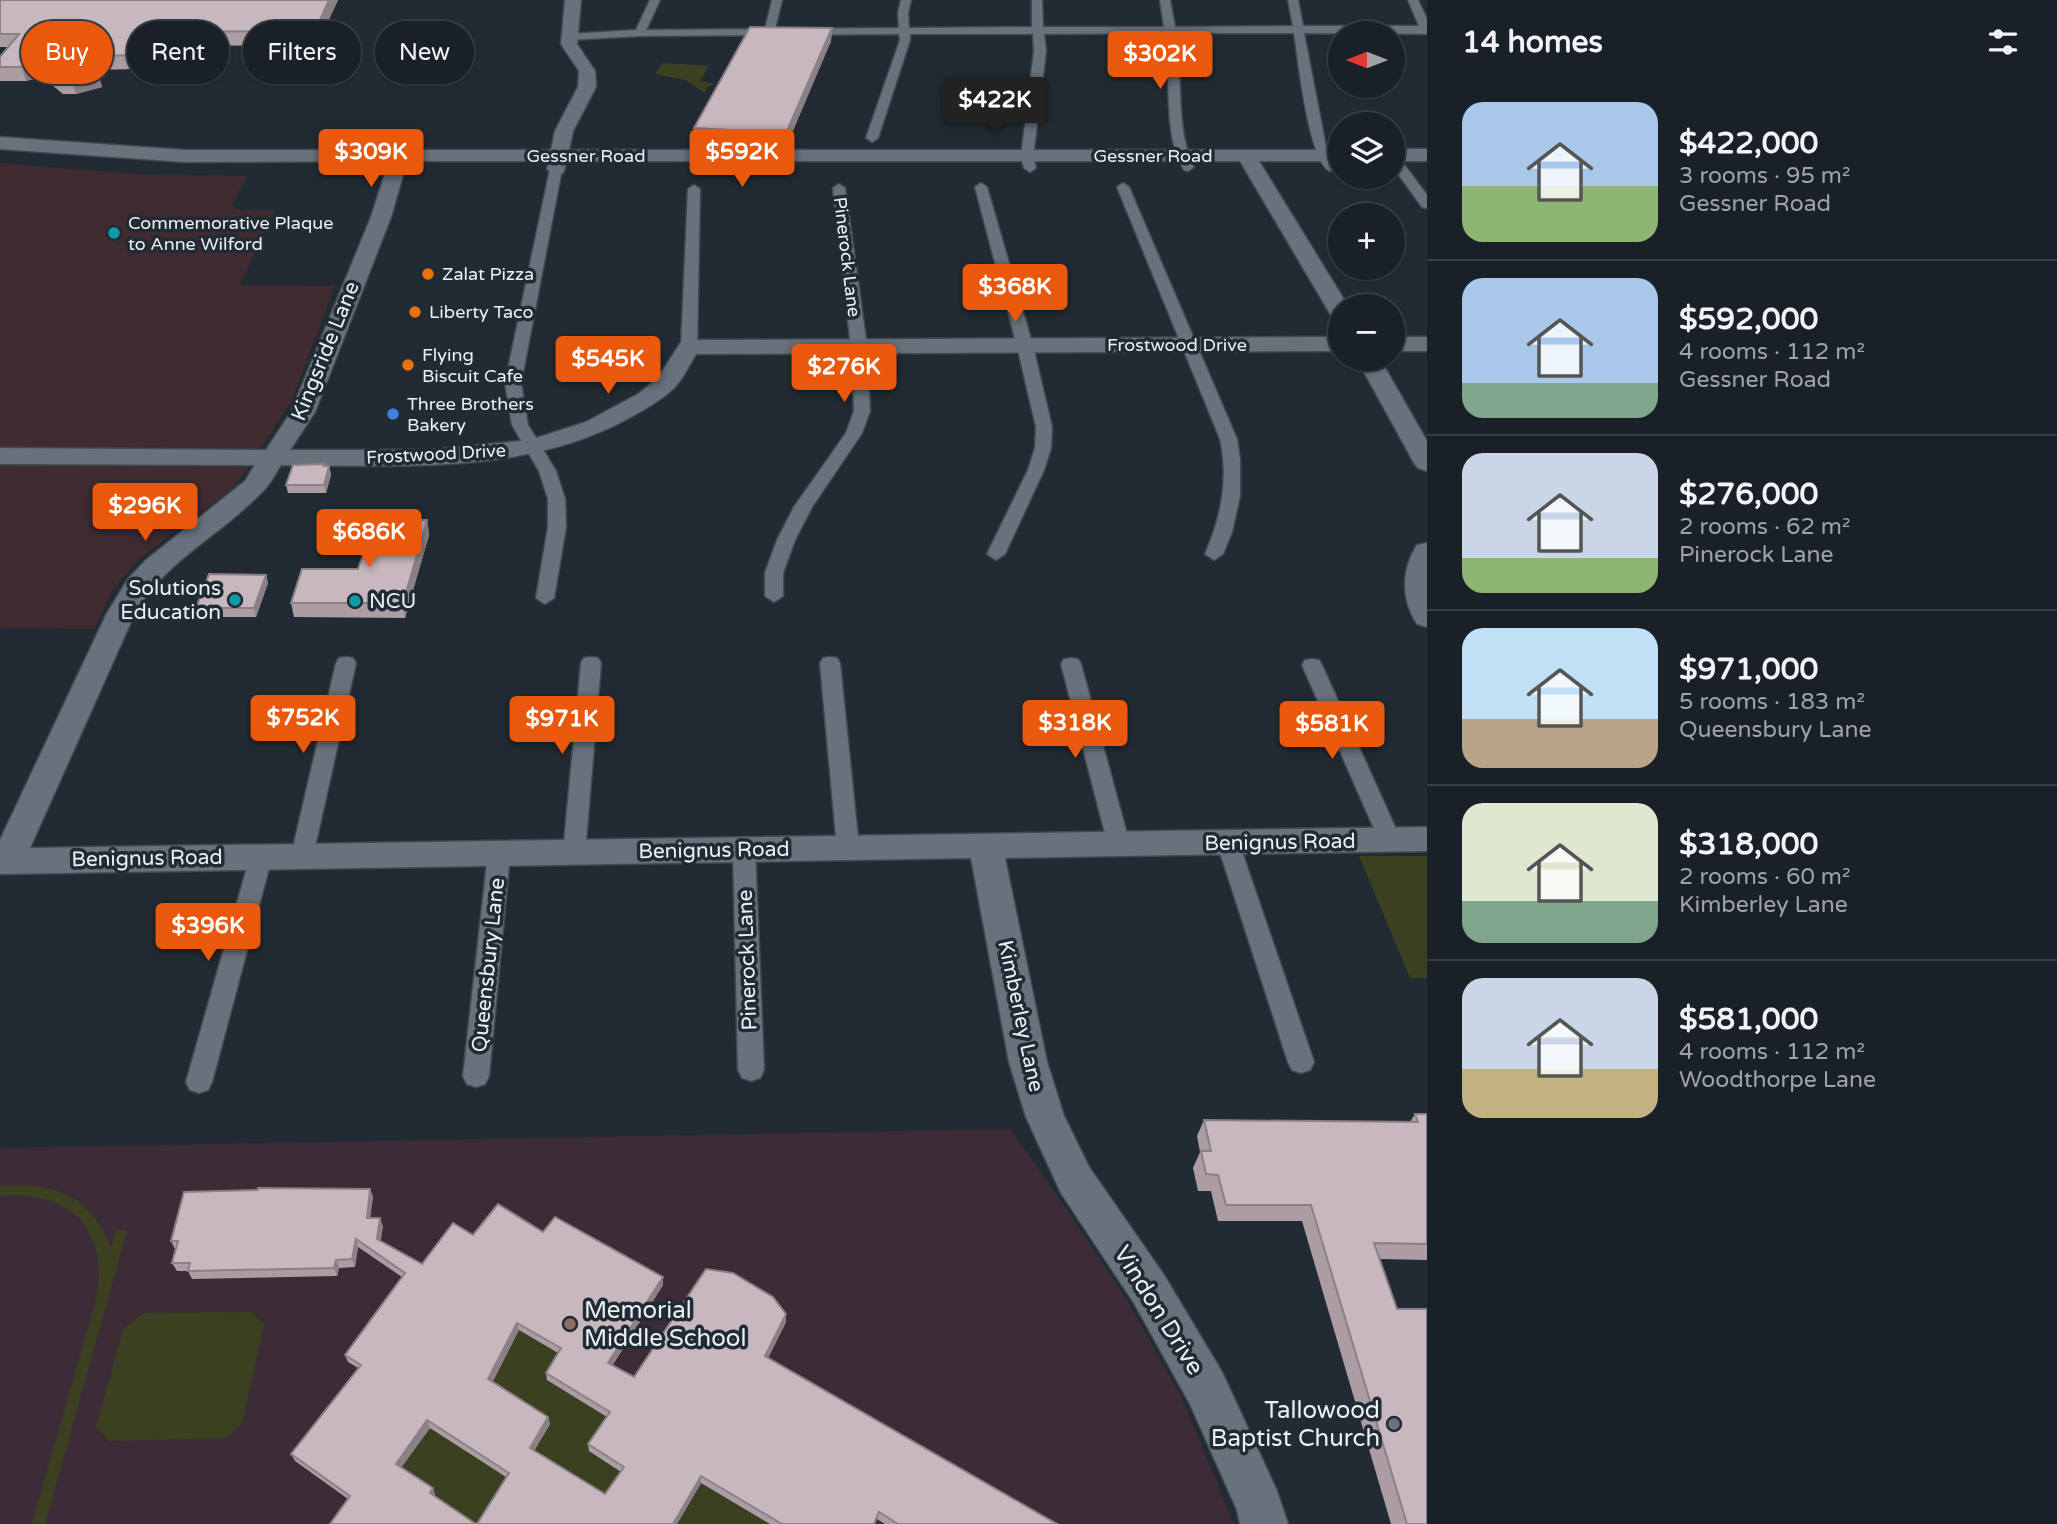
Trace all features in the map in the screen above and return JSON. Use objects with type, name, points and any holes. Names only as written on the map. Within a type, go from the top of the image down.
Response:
[{"type":"street","points":[[545,598],[556,520],[555,489],[547,466],[522,432],[513,383],[564,131],[587,87],[587,71],[569,44],[573,0]]},
{"type":"street","points":[[640,33],[655,0]]},
{"type":"street","points":[[769,33],[777,0]]},
{"type":"street","points":[[872,138],[905,40],[906,0]]},
{"type":"street","points":[[1028,163],[1040,51],[1037,0]]},
{"type":"street","points":[[1165,0],[1173,30],[1177,83],[1177,147],[1184,162]]},
{"type":"street","points":[[1293,0],[1297,30],[1328,143]]},
{"type":"street","points":[[568,37],[640,33],[1426,30],[1413,0]]},
{"type":"street","name":"Gessner Road","points":[[0,143],[131,154],[333,156],[398,162]]},
{"type":"street","points":[[1405,160],[1427,155]]},
{"type":"street","name":"Gessner Road","points":[[0,156],[124,166],[236,169],[398,162],[1328,161]]},
{"type":"street","points":[[236,169],[244,163],[297,162],[333,156]]},
{"type":"street","points":[[1251,161],[1329,294]]},
{"type":"street","name":"Kingsride Lane","points":[[2,866],[121,613],[138,585],[186,539],[254,486],[303,412],[398,162]]},
{"type":"street","points":[[1405,164],[1427,167]]},
{"type":"street","points":[[1405,175],[1427,204]]},
{"type":"street","points":[[981,187],[1025,346],[1044,427],[1043,448],[1036,470],[996,554]]},
{"type":"street","points":[[1123,187],[1191,345],[1221,420],[1232,459],[1231,498],[1224,533],[1214,554]]},
{"type":"street","name":"Pinerock Lane","points":[[774,596],[774,573],[786,540],[803,507],[854,433],[862,411],[859,347],[839,188]]},
{"type":"street","points":[[689,347],[694,189]]},
{"type":"street","name":"Frostwood Drive","points":[[0,456],[428,458],[533,447],[594,427],[646,399],[667,383],[689,347],[1328,344]]},
{"type":"street","points":[[1405,344],[1427,344]]},
{"type":"street","points":[[1375,371],[1427,463]]},
{"type":"street","points":[[1427,551],[1418,566],[1418,589],[1427,618]]},
{"type":"street","points":[[302,856],[346,663]]},
{"type":"street","points":[[574,853],[591,663]]},
{"type":"street","points":[[830,663],[848,848]]},
{"type":"street","points":[[1071,664],[1119,845]]},
{"type":"street","points":[[1312,666],[1390,840]]},
{"type":"street","name":"Benignus Road","points":[[2,866],[302,856],[1427,839]]},
{"type":"street","points":[[1228,843],[1301,1062]]},
{"type":"street","name":"Kimberley Lane","points":[[986,847],[1028,1062],[1045,1116],[1075,1180]]},
{"type":"street","name":"Pinerock Lane","points":[[744,850],[751,1070]]},
{"type":"street","name":"Queensbury Lane","points":[[476,1076],[499,854]]},
{"type":"street","points":[[199,1082],[261,857]]},
{"type":"street","name":"Vindon Drive","points":[[1075,1180],[1149,1289],[1206,1388],[1256,1499],[1264,1524]]},
{"type":"shaded area","points":[[0,163],[136,174],[247,176],[232,205],[237,210],[275,210],[240,285],[335,286],[291,402],[246,471],[232,489],[141,557],[113,589],[95,629],[0,628]]},
{"type":"shaded area","name":"Memorial Middle School","points":[[1010,1129],[1126,1298],[1181,1396],[1234,1524],[0,1524],[0,1148]]},
{"type":"green space","points":[[663,63],[709,66],[700,81],[715,84],[707,87],[704,93],[686,80],[655,74]]},
{"type":"green space","points":[[1359,856],[1427,856],[1427,978],[1410,978]]},
{"type":"green space","points":[[0,1186],[51,1189],[76,1200],[95,1219],[111,1248],[116,1230],[127,1230],[45,1524],[32,1524],[96,1300],[99,1275],[97,1253],[90,1234],[80,1219],[47,1200],[25,1196],[0,1196]]},
{"type":"green space","points":[[251,1312],[264,1324],[242,1423],[226,1438],[109,1441],[96,1427],[123,1330],[143,1313]]},
{"type":"green space","points":[[519,1330],[562,1356],[611,1420],[625,1474],[606,1501],[531,1455],[490,1386]]},
{"type":"green space","points":[[435,1420],[443,1436],[511,1480],[483,1524],[468,1524],[399,1471]]},
{"type":"green space","points":[[701,1483],[770,1524],[677,1524]]},
{"type":"building","points":[[0,0],[329,0],[320,21],[243,21],[243,31],[229,32],[229,21],[127,21],[127,55],[113,56],[113,21],[21,21],[21,67],[0,67],[0,57],[19,34],[0,34]]},
{"type":"building","points":[[750,27],[832,28],[786,133],[694,128]]},
{"type":"building","points":[[325,464],[324,466],[329,466],[324,485],[286,485],[293,465]]},
{"type":"building","points":[[376,520],[427,520],[403,603],[291,603],[302,569],[358,569]]},
{"type":"building","points":[[209,574],[266,575],[254,608],[196,608]]},
{"type":"building","name":"Tallowood Baptist Church","points":[[1415,1114],[1427,1114],[1427,1244],[1374,1243],[1397,1309],[1427,1309],[1427,1524],[1407,1524],[1311,1205],[1226,1205],[1218,1175],[1206,1174],[1201,1151],[1211,1151],[1204,1120],[1418,1122]]},
{"type":"building","name":"Memorial Middle School","points":[[370,1189],[367,1218],[380,1218],[377,1239],[422,1264],[453,1223],[473,1235],[498,1204],[543,1232],[555,1217],[663,1277],[608,1363],[634,1377],[706,1269],[733,1273],[773,1297],[786,1314],[765,1356],[1057,1524],[898,1524],[879,1512],[874,1524],[782,1524],[701,1476],[673,1524],[477,1524],[509,1473],[427,1420],[396,1464],[433,1488],[430,1493],[476,1524],[330,1524],[350,1496],[291,1454],[361,1365],[345,1355],[405,1273],[356,1239],[352,1259],[336,1260],[334,1268],[188,1271],[190,1263],[172,1263],[178,1241],[171,1241],[184,1192]],"holes":[[[517,1323],[561,1348],[546,1373],[610,1412],[588,1444],[624,1467],[605,1494],[530,1448],[548,1417],[488,1379]]]},
{"type":"place","name":"Commemorative Plaque to Anne Wilford","points":[[114,233]]},
{"type":"place","name":"Zalat Pizza","points":[[428,274]]},
{"type":"place","name":"Liberty Taco","points":[[415,312]]},
{"type":"place","name":"Flying Biscuit Cafe","points":[[408,365]]},
{"type":"place","name":"Three Brothers Bakery","points":[[393,414]]},
{"type":"place","name":"Solutions Education","points":[[235,600]]},
{"type":"place","name":"NCU","points":[[355,601]]},
{"type":"place","name":"Memorial Middle School","points":[[570,1324]]},
{"type":"place","name":"Tallowood Baptist Church","points":[[1394,1424]]}]
